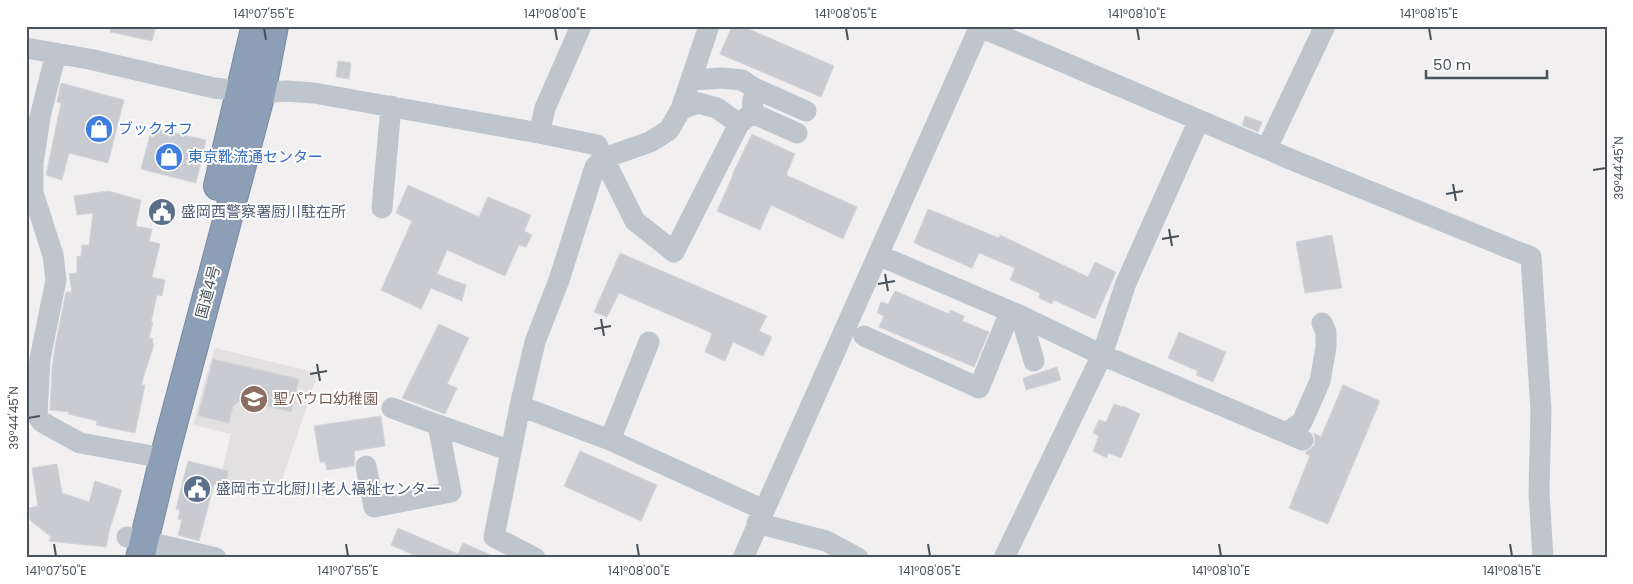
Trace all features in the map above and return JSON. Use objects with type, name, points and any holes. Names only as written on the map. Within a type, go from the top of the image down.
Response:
[{"type":"highway","name":"国道4号","points":[[250,92],[246,69],[255,26]]},
{"type":"highway","name":"国道4号","points":[[133,549],[156,457],[189,296],[250,92],[274,26]]},
{"type":"street","points":[[539,133],[545,108],[582,26]]},
{"type":"street","points":[[534,558],[494,536],[535,342],[559,280],[595,167],[604,158],[650,142],[669,130],[681,110],[709,26]]},
{"type":"street","points":[[743,558],[760,516],[980,26],[1199,120],[1531,257],[1541,410],[1539,493],[1543,558]]},
{"type":"street","points":[[1267,148],[1326,26]]},
{"type":"street","points":[[26,48],[89,59],[214,88],[250,92],[286,91],[314,93],[597,145],[635,221],[674,252],[746,119],[754,88]]},
{"type":"street","points":[[56,53],[40,117],[33,164],[33,193],[53,255],[56,280],[40,359],[37,416],[41,421],[80,443],[156,457]]},
{"type":"street","points":[[691,80],[722,78],[742,80],[754,88],[806,111]]},
{"type":"street","points":[[681,110],[698,104],[717,108],[746,119],[796,133]]},
{"type":"street","points":[[382,208],[391,106]]},
{"type":"street","points":[[1004,558],[1102,355],[1126,283],[1199,120]]},
{"type":"street","points":[[878,255],[1015,314],[1102,355],[1295,437],[1320,381],[1326,347],[1326,332],[1322,323]]},
{"type":"street","points":[[864,336],[979,388],[1015,314]]},
{"type":"street","points":[[1015,314],[1034,361]]},
{"type":"street","points":[[610,440],[649,342]]},
{"type":"street","points":[[520,406],[610,440],[760,516],[826,541],[858,558]]},
{"type":"street","points":[[392,408],[511,451]]},
{"type":"street","points":[[366,466],[374,507],[451,492],[438,425]]},
{"type":"street","points":[[133,549],[216,558]]},
{"type":"shaded area","name":"聖パウロ幼稚園","points":[[215,348],[318,373],[278,491],[220,478],[231,434],[193,425]]},
{"type":"building","points":[[111,26],[156,26],[152,41],[110,32]]},
{"type":"building","points":[[732,26],[742,26],[834,66],[821,97],[720,54]]},
{"type":"building","points":[[338,61],[351,63],[349,79],[336,77]]},
{"type":"building","points":[[61,83],[124,100],[108,163],[69,153],[62,180],[46,175],[61,103],[57,102]]},
{"type":"building","points":[[1245,116],[1262,122],[1258,132],[1242,125]]},
{"type":"building","points":[[152,128],[206,140],[196,183],[141,169]]},
{"type":"building","points":[[752,134],[795,154],[786,175],[857,207],[843,239],[771,205],[760,230],[717,211]]},
{"type":"building","points":[[408,185],[479,217],[488,197],[531,215],[524,231],[532,235],[526,247],[519,245],[505,276],[447,250],[437,274],[466,285],[462,301],[431,288],[421,309],[381,290],[412,221],[396,213]]},
{"type":"building","points":[[108,191],[141,200],[136,226],[152,229],[149,241],[160,244],[152,277],[165,280],[162,296],[157,295],[151,322],[153,322],[149,338],[153,339],[152,343],[154,344],[141,385],[145,385],[135,433],[96,425],[97,421],[68,414],[69,412],[50,410],[55,347],[66,292],[72,292],[69,274],[77,273],[77,256],[81,257],[82,245],[89,245],[93,213],[77,215],[74,196]]},
{"type":"building","points":[[928,209],[999,238],[1000,235],[1088,277],[1095,262],[1116,272],[1095,319],[1054,300],[1052,304],[1039,298],[1040,293],[1010,280],[1015,268],[979,253],[972,268],[914,243]]},
{"type":"building","points":[[1332,235],[1342,288],[1305,293],[1296,242]]},
{"type":"building","points":[[620,253],[767,316],[759,331],[772,337],[763,356],[733,342],[725,361],[705,352],[712,333],[619,293],[607,317],[594,312]]},
{"type":"building","points":[[895,291],[949,314],[950,310],[964,316],[962,321],[989,332],[974,367],[879,327],[884,316],[877,313],[881,302],[888,304]]},
{"type":"building","points":[[439,324],[469,338],[447,384],[457,388],[445,414],[402,398]]},
{"type":"building","points":[[1179,332],[1226,352],[1213,382],[1196,375],[1198,371],[1168,358]]},
{"type":"building","points":[[213,359],[299,379],[291,412],[242,400],[233,406],[229,423],[198,416]]},
{"type":"building","points":[[1057,367],[1061,380],[1026,390],[1023,378]]},
{"type":"building","points":[[1343,385],[1380,401],[1328,524],[1289,508],[1310,456],[1305,453],[1314,445],[1314,433],[1321,437]]},
{"type":"building","points":[[1114,404],[1140,414],[1121,458],[1108,453],[1107,458],[1093,451],[1099,436],[1093,433],[1099,420],[1106,422]]},
{"type":"building","points":[[381,416],[385,446],[354,451],[354,466],[327,470],[325,462],[320,462],[314,426]]},
{"type":"building","points":[[580,451],[657,485],[641,521],[564,486]]},
{"type":"building","name":"盛岡市立北厨川老人福祉センター","points":[[188,461],[228,471],[226,486],[214,484],[199,541],[178,535],[182,520],[178,519],[180,510],[176,509]]},
{"type":"building","points":[[57,464],[62,493],[89,502],[95,481],[122,490],[106,547],[49,541],[51,537],[30,520],[29,508],[38,506],[32,468]]},
{"type":"building","points":[[398,528],[458,554],[463,543],[498,558],[421,558],[391,545]]},
{"type":"place","name":"ブックオフ","points":[[99,129]]},
{"type":"place","name":"東京靴流通センター","points":[[169,157]]},
{"type":"place","name":"盛岡西警察署厨川駐在所","points":[[162,212]]},
{"type":"place","name":"聖パウロ幼稚園","points":[[254,399]]},
{"type":"place","name":"盛岡市立北厨川老人福祉センター","points":[[197,489]]}]
